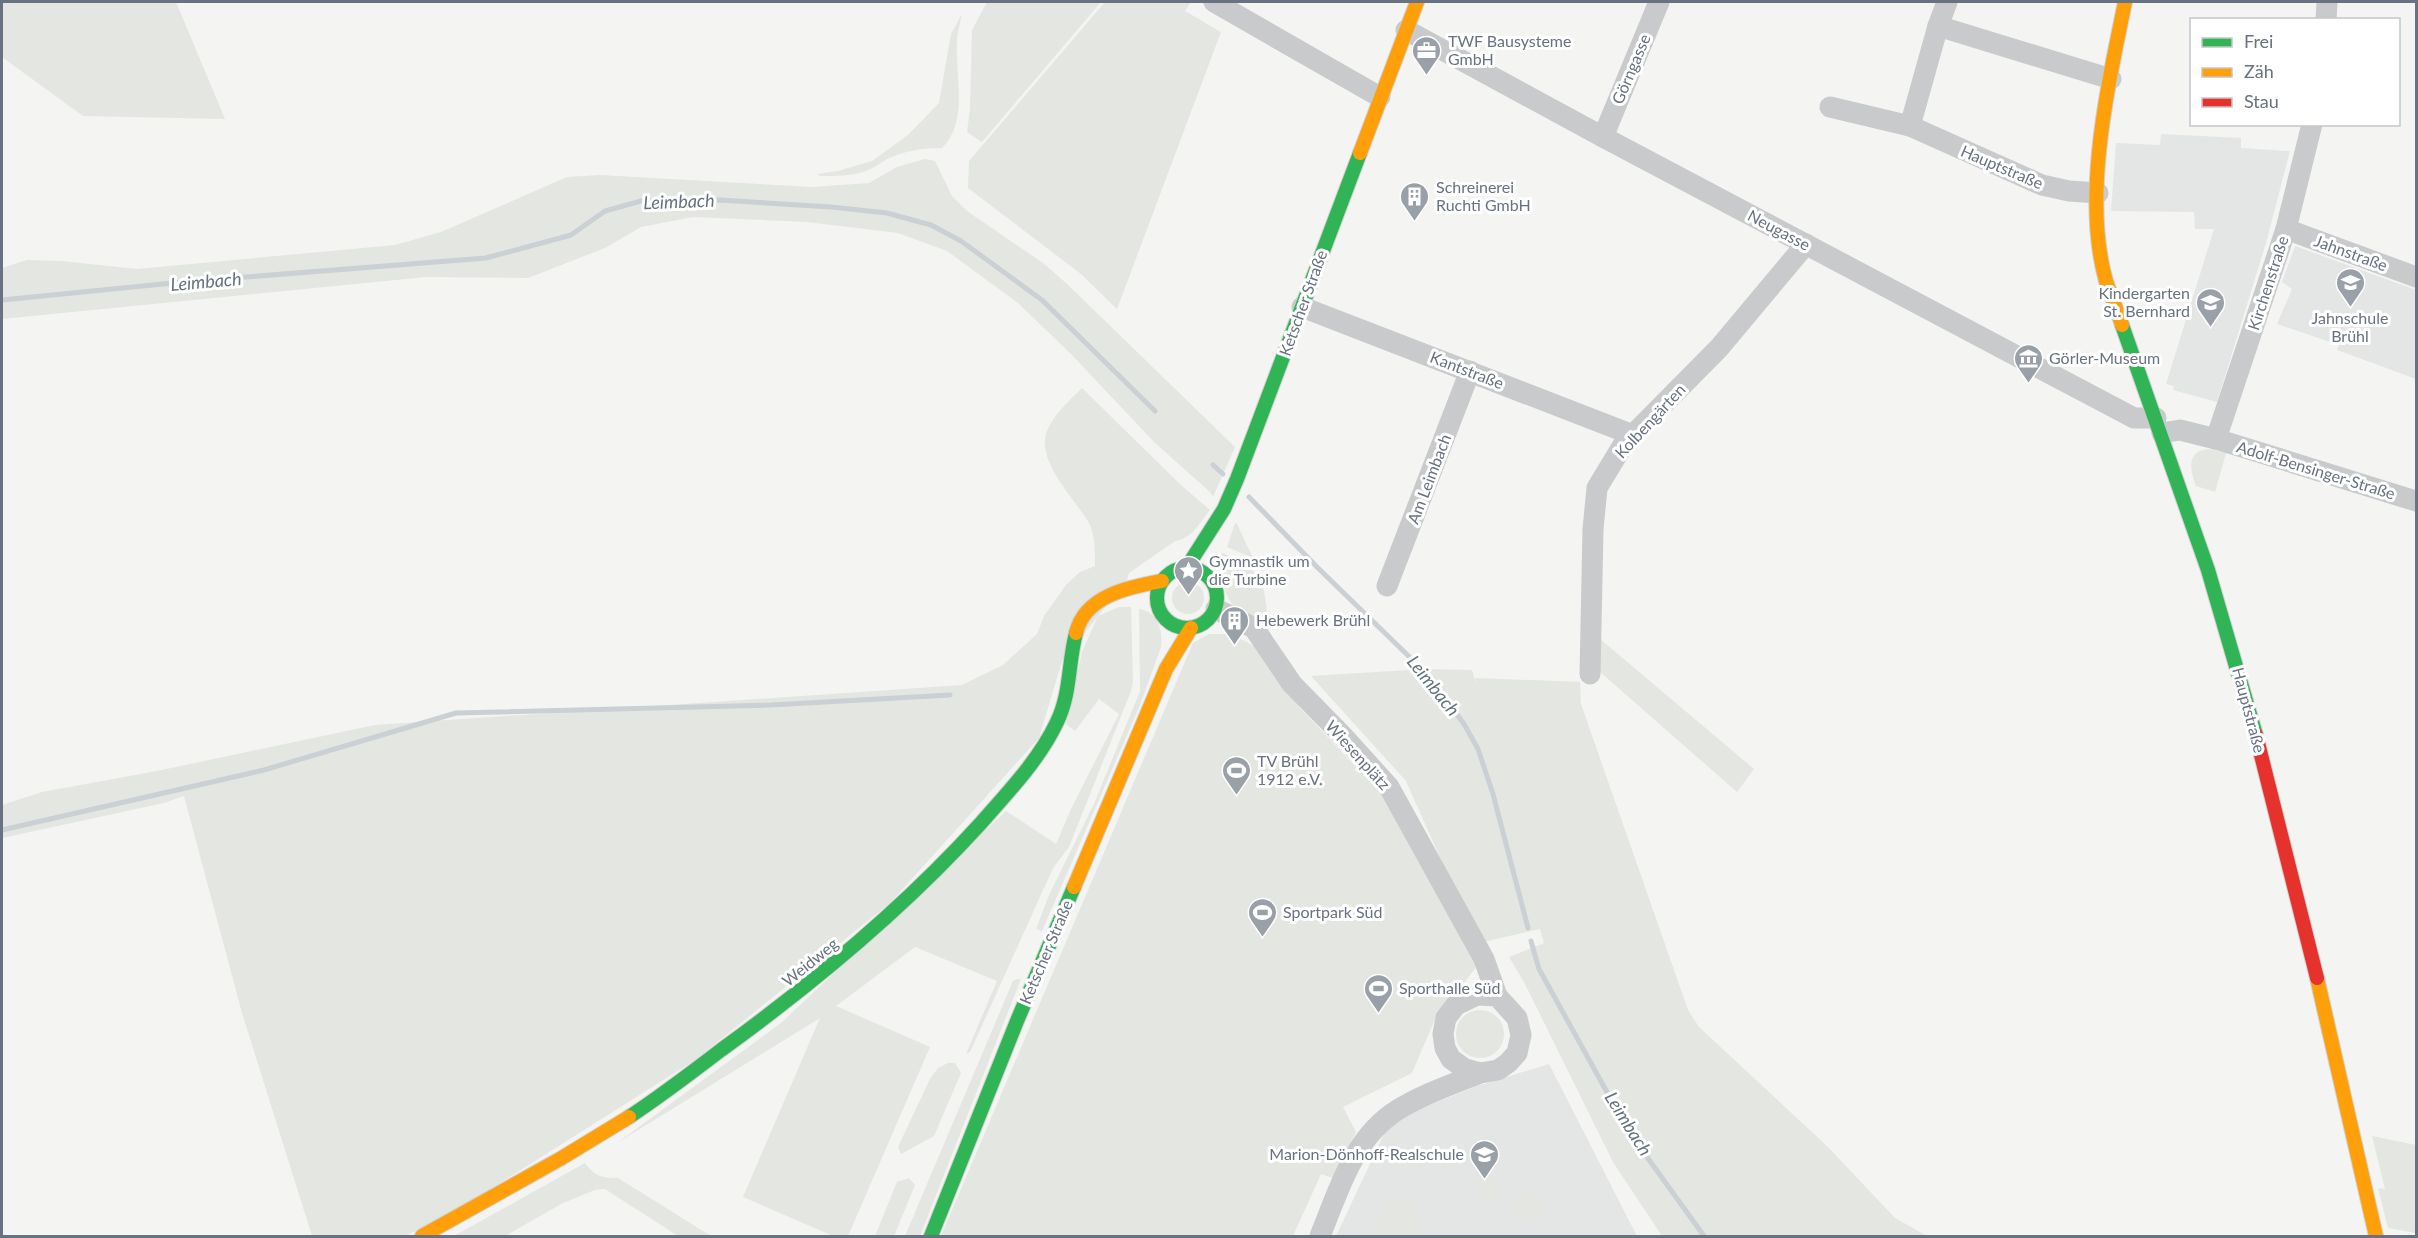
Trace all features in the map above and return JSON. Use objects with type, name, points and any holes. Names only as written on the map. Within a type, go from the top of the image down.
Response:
[{"type":"street","points":[[1214,2],[1380,97]]},
{"type":"street","name":"Ketscher Straße","points":[[1187,567],[1232,493],[1417,2]]},
{"type":"street","name":"Görngasse","points":[[1603,137],[1659,2]]},
{"type":"street","points":[[1910,126],[1947,2]]},
{"type":"street","name":"Hauptstraße","points":[[2125,2],[2102,126],[2098,193],[2099,246],[2106,280],[2159,426],[2214,590],[2250,711],[2300,902],[2376,1236]]},
{"type":"street","points":[[2326,18],[2327,2]]},
{"type":"street","points":[[1938,26],[2111,79]]},
{"type":"street","name":"Neugasse","points":[[1406,30],[2134,418],[2159,426],[2216,438]]},
{"type":"street","name":"Hauptstraße","points":[[1830,107],[1910,126],[2042,185],[2069,191],[2098,193]]},
{"type":"street","name":"Kirchenstraße","points":[[2216,438],[2286,229],[2312,126]]},
{"type":"street","name":"Jahnstraße","points":[[2286,229],[2416,277]]},
{"type":"street","name":"Kolbengärten","points":[[1590,674],[1593,529],[1597,488],[1623,445],[1719,348],[1806,244]]},
{"type":"street","name":"Kantstraße","points":[[1302,307],[1633,435]]},
{"type":"street","name":"Am Leimbach","points":[[1387,586],[1470,371]]},
{"type":"street","name":"Adolf-Bensinger-Straße","points":[[2216,438],[2416,501]]},
{"type":"street","name":"Ketscher Straße","points":[[1218,547],[1224,509]]},
{"type":"street","points":[[1187,567],[1212,571],[1218,598],[1216,609],[1210,618],[1202,625],[1191,628],[1171,624],[1162,615],[1156,597],[1162,581],[1168,574],[1187,567]]},
{"type":"street","name":"Weidweg","points":[[422,1236],[578,1148],[659,1096],[776,1011],[865,939],[966,839],[1040,754],[1060,716],[1067,696],[1072,671],[1073,643],[1083,617],[1117,590],[1162,581]]},
{"type":"street","points":[[1097,604],[1137,602],[1158,605]]},
{"type":"street","name":"Wiesenplätz","points":[[1216,609],[1254,628],[1292,684],[1389,787],[1484,959],[1497,996],[1517,1018],[1521,1035],[1516,1053],[1498,1070],[1480,1073],[1399,1108],[1376,1126],[1363,1141],[1351,1161],[1320,1236]]},
{"type":"street","points":[[1166,669],[1171,624]]},
{"type":"street","points":[[1166,669],[1191,628]]},
{"type":"street","name":"Ketscher Straße","points":[[931,1236],[1017,1021],[1166,669]]},
{"type":"street","points":[[1480,1073],[1465,1070],[1451,1059],[1445,1048],[1443,1034],[1446,1018],[1455,1005],[1477,995],[1497,996]]},
{"type":"shaded area","points":[[2,2],[176,2],[225,119],[83,116],[2,57]]},
{"type":"shaded area","points":[[987,2],[1101,2],[982,142],[967,132],[970,109],[972,30]]},
{"type":"shaded area","points":[[1105,2],[1191,2],[1185,11],[1221,32],[1117,309],[1081,274],[968,188],[969,161]]},
{"type":"shaded area","points":[[962,14],[957,39],[958,112],[950,137],[942,148],[921,149],[900,154],[869,170],[855,174],[820,176],[817,174],[838,171],[872,161],[908,135],[939,103],[951,34]]},
{"type":"shaded area","points":[[2161,134],[2241,138],[2241,148],[2290,151],[2266,243],[2217,402],[2173,390],[2174,386],[2166,384],[2214,229],[2195,229],[2194,212],[2111,211],[2116,143],[2160,145]]},
{"type":"shaded area","points":[[925,159],[935,161],[952,196],[967,211],[1043,263],[1066,283],[1235,447],[1213,497],[1154,442],[1072,355],[1018,303],[947,251],[898,233],[807,222],[693,217],[641,227],[605,248],[528,278],[426,277],[2,319],[2,268],[27,260],[137,269],[395,245],[441,232],[567,177],[600,175],[812,187],[869,183],[897,167]]},
{"type":"shaded area","name":"Jahnschule Brühl","points":[[2295,246],[2416,290],[2416,379],[2337,350],[2339,345],[2277,324],[2292,289],[2282,282]]},
{"type":"shaded area","points":[[1082,388],[1183,487],[1210,510],[1186,537],[1175,541],[1129,573],[1127,580],[1062,661],[1039,738],[890,903],[695,1060],[486,1192],[406,1236],[312,1236],[242,1013],[184,796],[164,803],[2,838],[2,805],[42,792],[157,771],[375,725],[962,685],[1003,665],[1037,634],[1044,616],[1066,585],[1080,572],[1095,566],[1092,529],[1052,468],[1045,443],[1047,431],[1054,419]]},
{"type":"shaded area","points":[[2211,449],[2226,453],[2215,492],[2196,486],[2191,467],[2193,457],[2197,453]]},
{"type":"shaded area","points":[[1235,523],[1237,524],[1253,558],[1227,547]]},
{"type":"shaded area","points":[[1221,553],[1247,565],[1260,581],[1264,591],[1269,630],[1232,604],[1222,579]]},
{"type":"shaded area","points":[[1188,582],[1199,587],[1204,598],[1199,609],[1188,614],[1177,609],[1172,598],[1177,587]]},
{"type":"shaded area","points":[[1119,607],[1131,607],[1133,681],[1131,691],[1069,847],[1053,868],[970,1052],[966,1054],[997,981],[915,947],[836,1006],[930,1047],[848,1236],[833,1236],[743,1197],[820,1018],[617,1143],[781,1023],[1006,811],[1056,844],[1119,714],[1099,699],[1075,731],[1066,724],[1082,652],[1098,616]]},
{"type":"shaded area","points":[[1139,609],[1151,614],[1158,622],[1161,647],[1140,705],[1042,931],[1036,929],[1049,895],[1094,804],[1140,691]]},
{"type":"shaded area","name":"Sportpark Süd","points":[[1209,634],[1231,634],[1256,647],[1300,708],[1381,793],[1478,965],[1435,1019],[1412,1073],[1343,1107],[1356,1132],[1333,1178],[1321,1174],[1293,1236],[941,1236],[1193,643]]},
{"type":"shaded area","points":[[1600,639],[1754,769],[1737,792],[1599,671]]},
{"type":"shaded area","points":[[1425,669],[1472,670],[1477,687],[1475,678],[1580,682],[1581,704],[1688,1010],[1699,1027],[1828,1147],[1895,1218],[1927,1236],[1662,1236],[1613,1162],[1525,984],[1509,957],[1544,943],[1540,929],[1478,943],[1406,781],[1311,676]]},
{"type":"shaded area","points":[[1021,979],[920,1236],[905,1236],[1013,981]]},
{"type":"shaded area","points":[[1475,1010],[1485,1010],[1500,1020],[1504,1034],[1500,1048],[1494,1054],[1485,1058],[1475,1058],[1460,1048],[1456,1039],[1456,1029],[1466,1014]]},
{"type":"shaded area","points":[[948,1063],[955,1063],[961,1073],[934,1136],[901,1154],[898,1147],[930,1079],[938,1068]]},
{"type":"shaded area","name":"Marion-Dönhoff-Realschule","points":[[1549,1064],[1637,1236],[1336,1236],[1390,1121],[1477,1086]]},
{"type":"shaded area","points":[[2372,1136],[2416,1145],[2416,1233],[2388,1228],[2378,1188],[2385,1189]]},
{"type":"shaded area","points":[[585,1163],[595,1173],[603,1177],[618,1178],[711,1236],[678,1236],[605,1189],[595,1190],[563,1203],[505,1236],[454,1236]]},
{"type":"shaded area","points":[[1483,1177],[1504,1183],[1498,1202],[1477,1196]]},
{"type":"shaded area","points":[[909,1178],[915,1185],[894,1236],[875,1236],[897,1182]]},
{"type":"shaded area","points":[[1535,1193],[1545,1212],[1517,1224],[1508,1205]]},
{"type":"shaded area","points":[[1388,1196],[1404,1202],[1413,1210],[1424,1236],[1370,1236]]},
{"type":"waterway","name":"Leimbach","points":[[2,300],[183,282],[486,258],[571,235],[605,211],[641,201],[720,200],[831,207],[887,213],[931,225],[961,241],[1042,300],[1155,411]]},
{"type":"waterway","name":"Leimbach","points":[[1213,465],[1223,474]]},
{"type":"waterway","name":"Leimbach","points":[[1249,497],[1426,673],[1464,724],[1478,749],[1493,794],[1528,928]]},
{"type":"waterway","points":[[2,830],[264,770],[456,713],[771,705],[950,695]]},
{"type":"waterway","name":"Leimbach","points":[[1531,941],[1539,969],[1629,1132],[1704,1236]]},
{"type":"traffic: fast","points":[[1187,567],[1224,509],[1237,479],[1360,153]]},
{"type":"traffic: fast","points":[[2122,325],[2208,570],[2256,735]]},
{"type":"traffic: fast","points":[[1181,568],[1193,568],[1204,573],[1212,581],[1217,598],[1215,610],[1204,623],[1193,628],[1181,628],[1170,623],[1162,615],[1157,604],[1157,592],[1162,581],[1170,573],[1181,568]]},
{"type":"traffic: fast","points":[[629,1117],[824,971],[921,885],[981,823],[1013,787],[1050,736],[1065,700],[1076,633]]},
{"type":"traffic: fast","points":[[931,1236],[1017,1021],[1074,887]]},
{"type":"traffic: slow","points":[[1360,153],[1417,2]]},
{"type":"traffic: slow","points":[[2122,325],[2106,281],[2099,248],[2096,214],[2097,178],[2105,105],[2125,2]]},
{"type":"traffic: slow","points":[[1076,633],[1081,620],[1099,601],[1123,590],[1162,581]]},
{"type":"traffic: slow","points":[[1074,887],[1166,669],[1191,628]]},
{"type":"traffic: slow","points":[[2317,978],[2376,1236]]},
{"type":"traffic: slow","points":[[422,1236],[560,1159],[629,1117]]},
{"type":"traffic: jam","points":[[2256,735],[2317,978]]},
{"type":"place","name":"TWF Bausysteme GmbH","points":[[1427,76]]},
{"type":"place","name":"Schreinerei Ruchti GmbH","points":[[1415,222]]},
{"type":"place","name":"Jahnschule Brühl","points":[[2350,308]]},
{"type":"place","name":"Kindergarten St. Bernhard","points":[[2211,328]]},
{"type":"place","name":"Görler-Museum","points":[[2028,384]]},
{"type":"place","name":"Gymnastik um die Turbine","points":[[1188,596]]},
{"type":"place","name":"Hebewerk Brühl","points":[[1235,646]]},
{"type":"place","name":"TV Brühl 1912 e.V.","points":[[1236,796]]},
{"type":"place","name":"Sportpark Süd","points":[[1262,938]]},
{"type":"place","name":"Sporthalle Süd","points":[[1378,1014]]},
{"type":"place","name":"Marion-Dönhoff-Realschule","points":[[1485,1180]]}]
